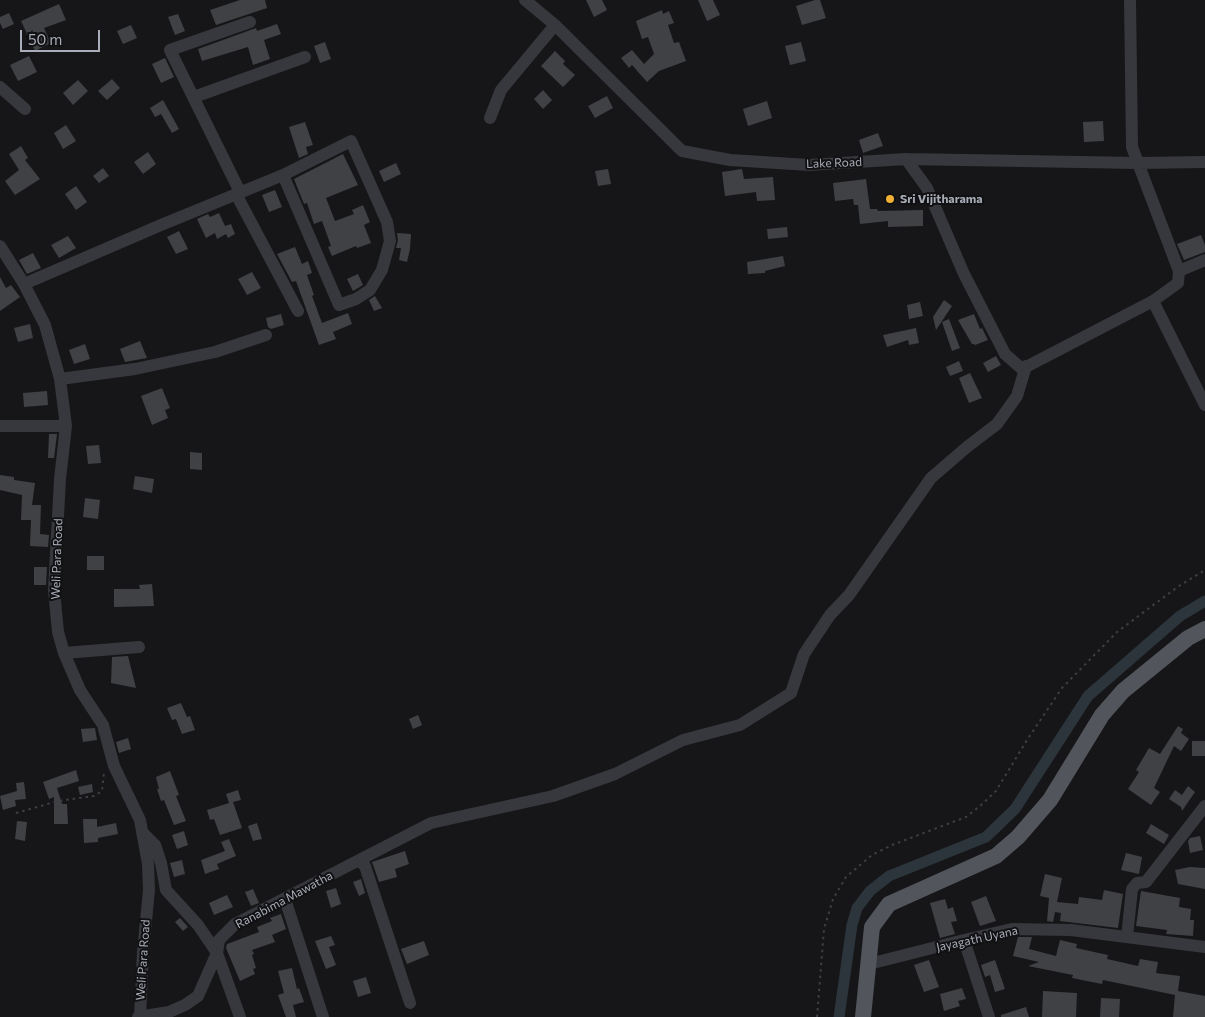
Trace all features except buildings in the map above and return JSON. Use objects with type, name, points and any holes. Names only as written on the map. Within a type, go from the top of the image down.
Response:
[{"type":"main road","points":[[863,1017],[870,964],[872,927],[889,904],[996,856],[1018,837],[1050,800],[1102,715],[1123,691],[1188,638],[1205,629]]},
{"type":"street","name":"Lake Road","points":[[525,0],[555,25],[682,151],[730,160],[809,165],[906,159],[1138,163],[1205,162]]},
{"type":"street","points":[[906,159],[926,188],[964,274],[1005,354],[1022,368],[1153,301],[1178,283],[1179,271],[1132,147],[1130,0]]},
{"type":"street","points":[[250,22],[170,50],[238,193],[298,311]]},
{"type":"street","points":[[490,118],[499,94],[555,25]]},
{"type":"street","points":[[194,97],[305,57]]},
{"type":"street","points":[[0,87],[25,109]]},
{"type":"street","points":[[24,284],[283,175],[351,141],[387,222],[390,241],[382,270],[370,290],[339,305],[283,175]]},
{"type":"street","name":"Weli Para Road","points":[[0,246],[24,284],[45,325],[60,379],[66,426],[60,478],[54,590],[58,632],[64,653],[80,690],[103,725],[114,766],[140,820],[148,864],[149,890],[143,952],[140,1017]]},
{"type":"street","points":[[1179,271],[1205,260]]},
{"type":"street","points":[[1153,301],[1205,405]]},
{"type":"street","points":[[60,379],[153,366],[215,352],[266,335]]},
{"type":"street","name":"Ranabima Mawatha","points":[[140,1017],[169,1012],[185,1006],[198,996],[218,953],[219,940],[235,924],[431,823],[552,796],[615,774],[683,740],[740,725],[791,693],[804,654],[830,615],[849,595],[930,478],[997,424],[1017,396],[1026,366]]},
{"type":"street","points":[[0,426],[66,426]]},
{"type":"street","points":[[64,653],[139,647]]},
{"type":"street","points":[[1127,937],[1132,889],[1137,883],[1146,882],[1205,806]]},
{"type":"street","points":[[142,832],[155,845],[161,863],[166,890],[198,925],[218,953],[240,1017]]},
{"type":"street","points":[[359,861],[365,866],[410,1003]]},
{"type":"street","points":[[285,899],[323,1017]]},
{"type":"street","name":"Jayagath Uyana","points":[[870,964],[1012,929],[1071,930],[1205,947]]},
{"type":"street","points":[[964,940],[989,1017]]},
{"type":"path","points":[[817,1017],[824,929],[832,899],[846,877],[872,855],[892,845],[966,817],[980,806],[996,791],[1026,740],[1062,688],[1116,632],[1179,586],[1205,570]]},
{"type":"path","points":[[16,813],[58,801],[94,796],[102,791],[104,771],[114,766]]},
{"type":"waterway","points":[[839,1017],[852,925],[857,908],[870,891],[889,876],[986,837],[1015,809],[1088,696],[1180,616],[1205,601]]},
{"type":"place","name":"Sri Vijitharama","points":[[890,199]]}]
